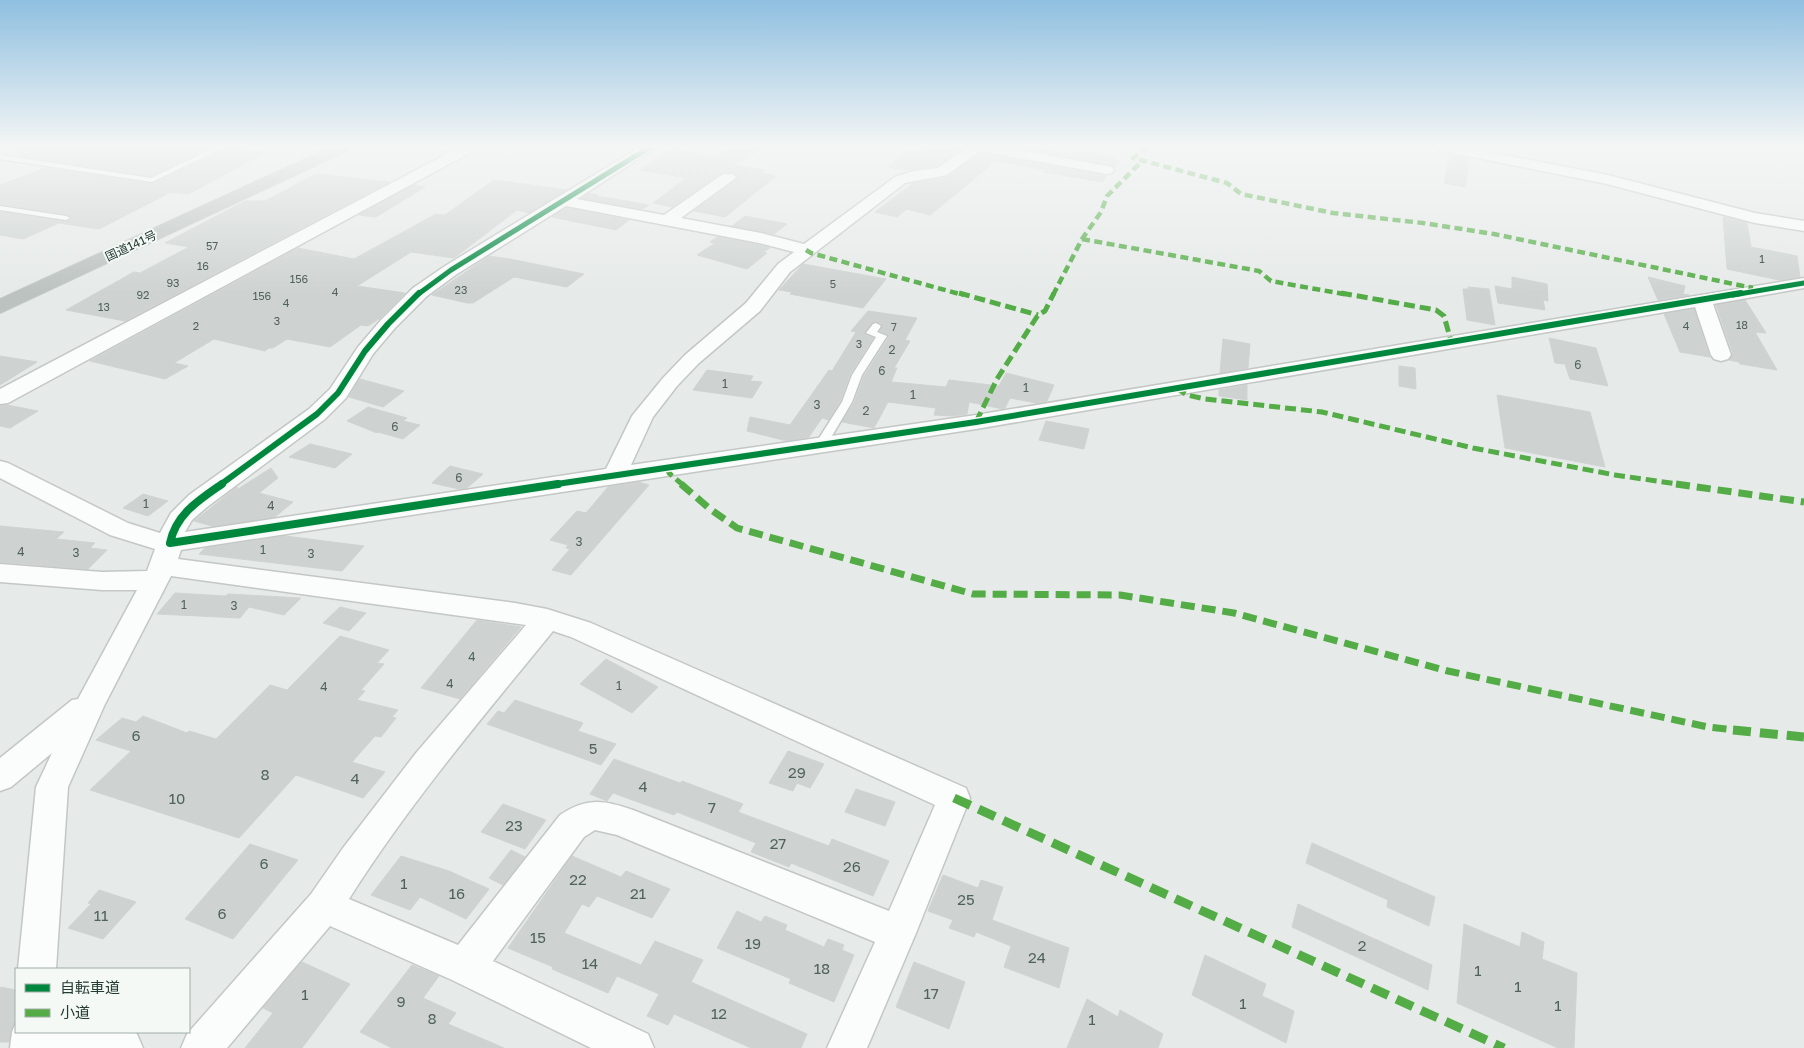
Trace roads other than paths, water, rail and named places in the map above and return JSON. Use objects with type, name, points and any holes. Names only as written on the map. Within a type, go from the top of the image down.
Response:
[{"type":"highway","name":"国道141号","points":[[0,294],[215,196]]},
{"type":"highway","name":"国道141号","points":[[0,307],[238,196]]},
{"type":"street","points":[[0,398],[378,196]]},
{"type":"street","points":[[37,968],[52,786],[90,704],[162,563],[173,528],[182,516],[198,501],[317,414],[338,392],[365,351],[409,301],[450,270],[572,196]]},
{"type":"street","points":[[668,220],[702,196]]},
{"type":"street","points":[[615,475],[643,416],[655,399],[692,359],[753,307],[784,268],[879,196]]},
{"type":"street","points":[[1670,196],[1756,218],[1804,226]]},
{"type":"street","points":[[564,201],[761,238],[806,250]]},
{"type":"street","points":[[0,573],[102,581],[162,563],[615,475],[976,422],[1441,342],[1804,283]]},
{"type":"street","points":[[1702,300],[1721,355]]},
{"type":"street","points":[[0,468],[119,529],[147,539],[162,563]]},
{"type":"street","points":[[162,563],[506,611],[547,619],[581,630],[954,798],[898,933],[847,1048]]},
{"type":"street","points":[[201,1048],[324,906],[356,859],[427,763],[547,619]]},
{"type":"street","points":[[0,777],[90,704]]},
{"type":"street","points":[[465,967],[572,826],[584,816],[600,815],[621,821],[898,933]]},
{"type":"street","points":[[324,906],[465,967],[634,1048]]},
{"type":"street","points":[[30,1048],[32,1033]]},
{"type":"street","points":[[62,1048],[74,1038],[87,1034],[100,1037],[123,1048]]},
{"type":"lane","points":[[0,208],[66,218]]},
{"type":"lane","points":[[820,446],[847,402],[857,375],[882,336],[871,333],[876,326]]}]
